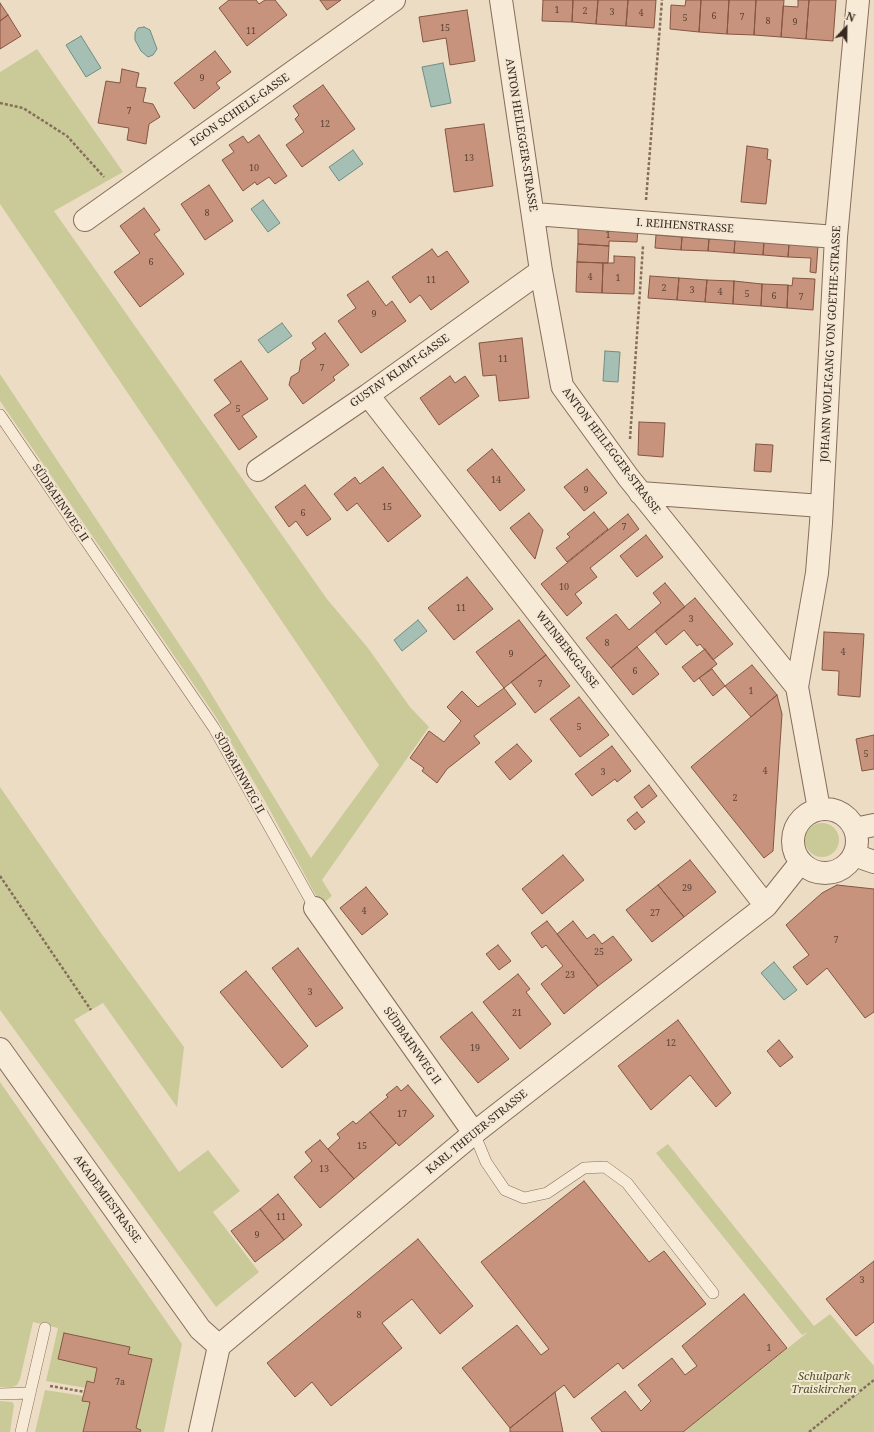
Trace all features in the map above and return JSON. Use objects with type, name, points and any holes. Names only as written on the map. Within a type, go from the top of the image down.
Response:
[{"type":"street","name":"EGON SCHIELE-GASSE","points":[[85,220],[394,0]]},
{"type":"street","name":"ANTON HEILEGGER-STRASSE","points":[[500,0],[534,214],[541,271],[562,386],[640,493],[797,687],[819,809]]},
{"type":"street","name":"JOHANN WOLFGANG VON GOETHE-STRASSE","points":[[797,687],[817,573],[822,506],[836,237],[858,0]]},
{"type":"street","name":"I. REIHENSTRASSE","points":[[534,214],[836,237]]},
{"type":"street","name":"GUSTAV KLIMT-GASSE","points":[[258,470],[541,271]]},
{"type":"street","name":"WEINBERGGASSE","points":[[368,394],[766,906]]},
{"type":"street","points":[[640,493],[822,506]]},
{"type":"street","points":[[819,809],[837,810],[851,821],[865,827],[858,842],[864,859],[848,863],[840,870],[819,872],[809,869],[801,862],[795,852],[793,841],[795,830],[800,820],[809,813],[819,809]]},
{"type":"street","name":"KARL THEUER-STRASSE","points":[[219,1346],[474,1133],[766,906],[801,862]]},
{"type":"street","name":"SÜDBAHNWEG II","points":[[315,908],[474,1133]]},
{"type":"street","name":"AKADEMIESTRASSE","points":[[0,1049],[200,1329],[219,1346]]},
{"type":"street","points":[[200,1432],[219,1346]]},
{"type":"lane","name":"SÜDBAHNWEG II","points":[[0,415],[214,728],[315,908]]},
{"type":"lane","points":[[474,1133],[486,1162],[505,1190],[524,1198],[547,1193],[584,1168],[605,1167],[627,1183],[713,1293]]},
{"type":"lane","points":[[21,1432],[45,1328]]},
{"type":"lane","points":[[0,1394],[31,1388]]},
{"type":"path","points":[[0,103],[23,108],[67,136],[121,195]]},
{"type":"path","points":[[0,876],[91,1010]]},
{"type":"path","points":[[809,1432],[874,1380]]},
{"type":"path","points":[[31,1388],[85,1392]]},
{"type":"green space","points":[[37,49],[123,172],[54,211],[327,599],[368,648],[410,707],[429,727],[322,880],[332,896],[321,905],[265,801],[216,717],[0,401],[0,374],[201,677],[311,858],[379,765],[0,204],[0,72]]},
{"type":"green space","points":[[0,787],[101,933],[184,1047],[177,1107],[103,1003],[74,1020],[179,1172],[208,1150],[240,1191],[213,1212],[259,1272],[216,1307],[0,1010]]},
{"type":"green space","points":[[822,823],[828,824],[834,828],[838,834],[838,846],[834,852],[828,856],[822,857],[816,856],[810,852],[806,846],[805,840],[806,834],[810,828],[816,824]]},
{"type":"green space","points":[[0,1082],[182,1344],[164,1432],[140,1432],[141,1430],[136,1428],[152,1360],[128,1354],[130,1347],[64,1333],[58,1359],[97,1368],[94,1383],[87,1381],[86,1388],[46,1381],[58,1328],[33,1322],[20,1379],[17,1385],[12,1387],[0,1387]]},
{"type":"green space","name":"Schulpark Traiskirchen","points":[[668,1144],[814,1326],[830,1314],[874,1366],[874,1432],[683,1432],[808,1332],[802,1335],[656,1153]]},
{"type":"green space","points":[[45,1390],[84,1396],[83,1401],[90,1402],[83,1432],[35,1432]]},
{"type":"green space","points":[[0,1401],[12,1402],[14,1405],[10,1432],[0,1432]]},
{"type":"shaded area","points":[[144,27],[150,30],[157,49],[153,55],[148,57],[141,51],[135,40],[135,33],[138,28]]},
{"type":"shaded area","points":[[81,36],[101,68],[86,77],[66,45]]},
{"type":"shaded area","points":[[443,63],[451,103],[431,107],[422,67]]},
{"type":"shaded area","points":[[353,150],[363,164],[339,181],[329,167]]},
{"type":"shaded area","points":[[263,200],[280,223],[268,232],[251,209]]},
{"type":"shaded area","points":[[282,323],[292,336],[268,353],[258,340]]},
{"type":"shaded area","points":[[605,351],[620,352],[618,382],[603,381]]},
{"type":"shaded area","points":[[418,620],[427,631],[402,651],[394,640]]},
{"type":"shaded area","points":[[774,962],[797,990],[784,1000],[761,973]]},
{"type":"building","points":[[229,0],[256,0],[259,4],[265,0],[275,0],[287,15],[247,46],[219,8]]},
{"type":"building","points":[[320,0],[341,0],[327,10]]},
{"type":"building","points":[[543,0],[573,0],[572,22],[542,21]]},
{"type":"building","points":[[573,0],[598,0],[596,24],[572,22]]},
{"type":"building","points":[[598,0],[628,0],[626,26],[596,24]]},
{"type":"building","points":[[628,0],[656,0],[654,28],[626,26]]},
{"type":"building","points":[[686,0],[701,0],[699,32],[670,29],[671,5],[685,6]]},
{"type":"building","points":[[701,0],[729,0],[727,34],[699,32]]},
{"type":"building","points":[[729,0],[756,0],[754,35],[727,34]]},
{"type":"building","points":[[756,0],[784,0],[781,37],[754,35]]},
{"type":"building","points":[[798,0],[809,0],[806,39],[781,37],[783,6],[798,7]]},
{"type":"building","points":[[809,0],[836,0],[833,41],[806,39]]},
{"type":"building","points":[[0,3],[8,15],[0,21]]},
{"type":"building","points":[[467,10],[475,61],[450,65],[446,38],[423,42],[419,17]]},
{"type":"building","points":[[8,15],[21,36],[0,49],[0,21]]},
{"type":"building","points":[[215,51],[231,72],[216,83],[220,88],[194,109],[174,83]]},
{"type":"building","points":[[122,69],[139,73],[136,87],[146,88],[143,102],[153,104],[160,117],[149,124],[146,144],[127,140],[129,128],[98,123],[106,81],[120,83]]},
{"type":"building","points":[[323,85],[355,129],[302,167],[286,145],[304,132],[295,119],[299,115],[293,106]]},
{"type":"building","points":[[484,124],[493,186],[454,192],[445,129]]},
{"type":"building","points":[[259,135],[287,176],[275,184],[269,177],[257,185],[255,182],[243,191],[222,160],[234,152],[229,145],[243,136],[248,143]]},
{"type":"building","points":[[747,146],[768,149],[767,159],[771,160],[766,204],[741,202]]},
{"type":"building","points":[[209,185],[233,221],[205,240],[181,204]]},
{"type":"building","points":[[144,208],[160,230],[154,234],[184,274],[140,307],[114,272],[140,253],[120,226]]},
{"type":"building","points":[[578,227],[638,229],[637,242],[609,241],[609,246],[578,244]]},
{"type":"building","points":[[656,235],[682,237],[681,250],[655,248]]},
{"type":"building","points":[[682,237],[709,239],[708,251],[681,250]]},
{"type":"building","points":[[709,239],[735,240],[734,253],[708,251]]},
{"type":"building","points":[[735,240],[764,242],[763,255],[734,253]]},
{"type":"building","points":[[764,242],[789,244],[788,257],[763,255]]},
{"type":"building","points":[[578,244],[609,246],[608,263],[577,262]]},
{"type":"building","points":[[789,244],[818,246],[816,273],[810,272],[811,258],[788,257]]},
{"type":"building","points":[[432,249],[438,257],[447,251],[469,282],[431,310],[420,295],[410,303],[392,277]]},
{"type":"building","points":[[614,256],[635,257],[634,294],[602,293],[603,263],[614,263]]},
{"type":"building","points":[[577,262],[603,263],[602,293],[576,292]]},
{"type":"building","points":[[650,276],[679,278],[677,300],[648,298]]},
{"type":"building","points":[[679,278],[707,280],[705,302],[677,300]]},
{"type":"building","points":[[793,278],[815,279],[813,310],[787,308],[788,285],[792,286]]},
{"type":"building","points":[[707,280],[734,281],[733,304],[705,302]]},
{"type":"building","points":[[368,281],[386,306],[392,301],[406,321],[361,353],[338,321],[356,308],[347,295]]},
{"type":"building","points":[[734,281],[762,284],[761,306],[733,304]]},
{"type":"building","points":[[762,284],[788,285],[787,308],[761,306]]},
{"type":"building","points":[[325,333],[349,365],[333,377],[335,380],[303,404],[289,385],[291,377],[299,372],[301,360],[316,349],[312,343]]},
{"type":"building","points":[[522,338],[529,398],[499,401],[496,375],[483,376],[479,343]]},
{"type":"building","points":[[241,361],[268,399],[242,416],[257,437],[239,450],[214,415],[231,403],[214,380]]},
{"type":"building","points":[[450,376],[455,383],[465,376],[479,396],[439,425],[420,398]]},
{"type":"building","points":[[639,422],[665,423],[663,457],[638,455]]},
{"type":"building","points":[[756,444],[773,445],[771,472],[754,471]]},
{"type":"building","points":[[492,449],[525,490],[500,511],[467,470]]},
{"type":"building","points":[[383,467],[421,516],[388,542],[357,503],[347,511],[334,494],[355,477],[360,484]]},
{"type":"building","points":[[587,469],[607,493],[584,511],[564,487]]},
{"type":"building","points":[[305,485],[331,519],[307,536],[296,521],[289,527],[275,507]]},
{"type":"building","points":[[594,512],[608,529],[567,562],[556,548],[570,537],[567,534]]},
{"type":"building","points":[[529,513],[543,530],[535,559],[510,528]]},
{"type":"building","points":[[628,514],[639,529],[590,568],[597,577],[575,594],[582,603],[567,616],[541,584]]},
{"type":"building","points":[[646,535],[663,557],[637,577],[620,556]]},
{"type":"building","points":[[467,577],[493,609],[454,640],[428,608]]},
{"type":"building","points":[[665,583],[685,607],[611,668],[586,638],[616,614],[629,630],[661,603],[653,593]]},
{"type":"building","points":[[695,598],[733,644],[713,660],[700,644],[697,646],[684,630],[666,645],[655,631]]},
{"type":"building","points":[[519,620],[546,655],[504,688],[476,652]]},
{"type":"building","points":[[824,632],[864,634],[860,697],[838,695],[839,671],[822,670]]},
{"type":"building","points":[[637,647],[659,674],[633,695],[611,668]]},
{"type":"building","points":[[705,649],[717,664],[694,682],[682,667]]},
{"type":"building","points":[[546,655],[570,686],[535,713],[511,682]]},
{"type":"building","points":[[752,665],[777,695],[751,717],[725,686]]},
{"type":"building","points":[[712,669],[725,686],[713,696],[699,678]]},
{"type":"building","points":[[504,688],[516,704],[474,736],[480,743],[447,769],[437,783],[422,771],[424,768],[410,758],[429,731],[444,742],[461,721],[447,707],[462,691],[478,707]]},
{"type":"building","points":[[777,695],[782,714],[773,851],[764,858],[691,767]]},
{"type":"building","points":[[579,697],[609,735],[580,757],[550,719]]},
{"type":"building","points":[[874,735],[874,769],[862,771],[856,739]]},
{"type":"building","points":[[517,744],[532,761],[510,780],[495,762]]},
{"type":"building","points":[[612,746],[631,771],[617,782],[615,779],[592,796],[575,774]]},
{"type":"building","points":[[649,785],[657,796],[642,808],[634,797]]},
{"type":"building","points":[[637,812],[645,822],[635,830],[627,820]]},
{"type":"building","points":[[563,855],[584,880],[542,914],[522,889]]},
{"type":"building","points":[[690,860],[716,892],[684,917],[658,885]]},
{"type":"building","points":[[658,885],[684,917],[652,942],[626,910]]},
{"type":"building","points":[[837,885],[874,889],[874,1012],[865,1018],[827,968],[807,985],[793,967],[809,955],[786,925],[822,893]]},
{"type":"building","points":[[366,887],[388,914],[362,935],[340,908]]},
{"type":"building","points":[[547,921],[598,986],[564,1014],[541,984],[563,966],[546,945],[542,948],[531,933]]},
{"type":"building","points":[[573,921],[587,939],[594,934],[602,944],[613,936],[632,960],[598,986],[557,934]]},
{"type":"building","points":[[498,945],[511,961],[499,970],[486,954]]},
{"type":"building","points":[[298,948],[343,1008],[316,1027],[272,968]]},
{"type":"building","points":[[246,971],[308,1046],[282,1068],[220,992]]},
{"type":"building","points":[[518,974],[530,989],[526,992],[551,1024],[520,1049],[483,1002]]},
{"type":"building","points":[[472,1012],[509,1059],[478,1083],[440,1037]]},
{"type":"building","points":[[678,1020],[731,1093],[716,1107],[690,1075],[651,1110],[618,1066]]},
{"type":"building","points":[[779,1040],[793,1057],[780,1067],[767,1051]]},
{"type":"building","points":[[408,1085],[434,1116],[399,1146],[370,1112],[388,1097],[386,1095],[397,1086],[401,1091]]},
{"type":"building","points":[[370,1112],[396,1143],[354,1179],[328,1149],[340,1138],[337,1134],[353,1121],[356,1124]]},
{"type":"building","points":[[320,1140],[354,1179],[320,1208],[294,1177],[312,1161],[305,1152]]},
{"type":"building","points":[[584,1181],[649,1262],[664,1251],[706,1304],[623,1369],[618,1363],[574,1398],[564,1385],[510,1428],[462,1368],[517,1325],[541,1355],[549,1349],[481,1262]]},
{"type":"building","points":[[278,1194],[302,1225],[284,1240],[260,1209]]},
{"type":"building","points":[[260,1209],[284,1240],[255,1262],[231,1231]]},
{"type":"building","points":[[418,1239],[473,1306],[440,1334],[412,1299],[382,1323],[402,1348],[331,1406],[312,1382],[295,1397],[267,1363]]},
{"type":"building","points":[[874,1261],[874,1322],[856,1336],[826,1299]]},
{"type":"building","points":[[744,1294],[787,1348],[683,1432],[602,1432],[591,1418],[625,1391],[641,1411],[651,1401],[638,1385],[672,1358],[685,1375],[697,1366],[682,1346]]},
{"type":"building","points":[[64,1333],[130,1347],[128,1354],[152,1359],[136,1428],[141,1430],[140,1432],[83,1432],[90,1402],[82,1401],[87,1381],[94,1383],[97,1368],[58,1359]]},
{"type":"building","points":[[555,1392],[563,1432],[510,1432],[510,1428]]}]
